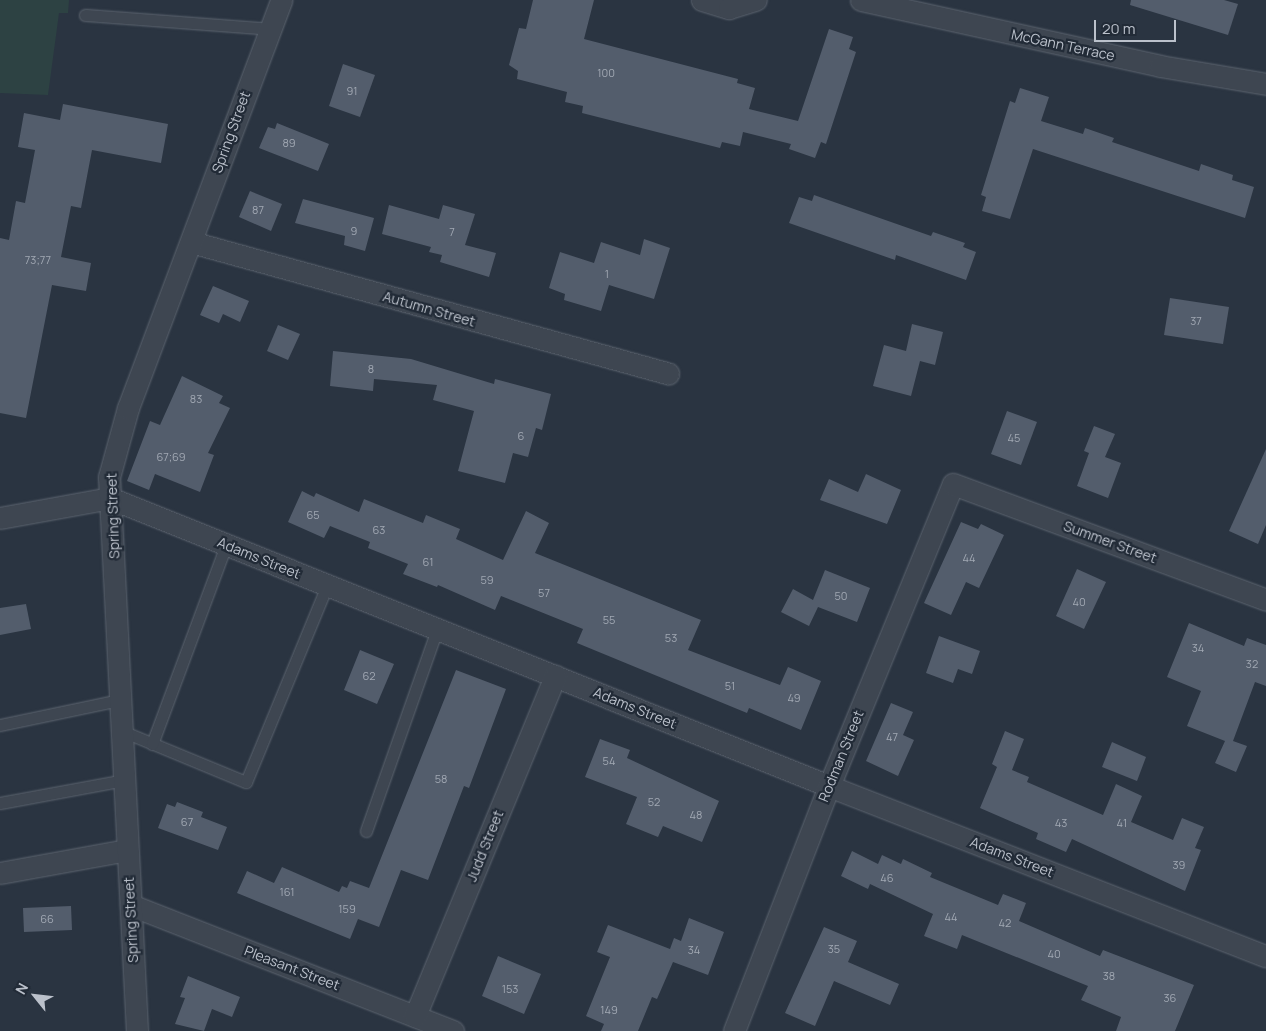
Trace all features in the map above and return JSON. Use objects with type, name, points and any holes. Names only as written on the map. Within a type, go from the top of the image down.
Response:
[{"type":"street","name":"Spring Street","points":[[137,1031],[109,477],[119,435],[281,0]]},
{"type":"street","points":[[702,0],[729,8],[756,0]]},
{"type":"street","name":"McGann Terrace","points":[[861,0],[1160,66],[1266,84]]},
{"type":"street","name":"Autumn Street","points":[[191,242],[668,373]]},
{"type":"street","name":"Summer Street","points":[[953,484],[1266,600]]},
{"type":"street","name":"Rodman Street","points":[[734,1031],[829,786],[953,484]]},
{"type":"street","points":[[0,518],[110,498]]},
{"type":"street","name":"Adams Street","points":[[110,498],[829,786],[1266,956]]},
{"type":"street","name":"Judd Street","points":[[415,1016],[555,676]]},
{"type":"street","points":[[0,873],[127,850]]},
{"type":"street","name":"Pleasant Street","points":[[131,905],[453,1031]]},
{"type":"lane","points":[[85,14],[270,30]]},
{"type":"lane","points":[[152,744],[226,545]]},
{"type":"lane","points":[[122,731],[246,782],[326,585]]},
{"type":"lane","points":[[366,831],[437,629]]},
{"type":"lane","points":[[0,725],[120,700]]},
{"type":"lane","points":[[0,803],[124,780]]},
{"type":"green space","points":[[0,0],[69,0],[68,13],[59,13],[48,95],[0,93]]},
{"type":"building","points":[[533,0],[594,0],[584,39],[738,79],[737,83],[755,88],[749,109],[798,121],[829,29],[853,37],[849,49],[856,52],[826,144],[821,142],[815,158],[789,149],[791,144],[743,132],[740,146],[722,142],[720,148],[582,113],[583,106],[565,102],[567,92],[517,79],[518,71],[509,65],[519,28],[526,29]]},
{"type":"building","points":[[1131,0],[1224,0],[1238,4],[1228,35],[1130,5]]},
{"type":"building","points":[[343,64],[375,75],[360,117],[329,106]]},
{"type":"building","points":[[1020,88],[1049,97],[1041,121],[1083,134],[1085,128],[1114,138],[1112,142],[1199,171],[1201,164],[1233,175],[1232,180],[1254,187],[1245,218],[1033,149],[1010,219],[982,211],[986,197],[981,195],[1010,101],[1015,103]]},
{"type":"building","points":[[63,104],[168,124],[161,163],[92,150],[81,208],[71,206],[61,257],[91,263],[86,291],[52,285],[26,418],[0,413],[0,238],[9,240],[16,201],[25,203],[35,150],[18,147],[24,113],[60,120]]},
{"type":"building","points":[[277,123],[329,144],[318,171],[259,148],[268,127],[275,129]]},
{"type":"building","points":[[250,191],[282,204],[271,231],[239,217]]},
{"type":"building","points":[[814,195],[931,236],[933,232],[965,243],[963,247],[976,252],[966,280],[896,255],[895,260],[789,223],[799,197],[812,201]]},
{"type":"building","points":[[303,199],[374,218],[365,251],[344,245],[345,236],[295,223]]},
{"type":"building","points":[[389,205],[439,219],[443,205],[475,214],[465,245],[496,253],[489,277],[440,262],[442,255],[429,252],[431,247],[382,234]]},
{"type":"building","points":[[644,239],[670,248],[654,299],[609,285],[601,311],[564,300],[565,294],[549,288],[560,252],[594,263],[601,242],[640,255]]},
{"type":"building","points":[[213,286],[249,301],[240,322],[223,314],[219,323],[200,315]]},
{"type":"building","points":[[1170,298],[1229,307],[1223,344],[1164,335]]},
{"type":"building","points":[[912,324],[943,332],[935,365],[920,361],[911,396],[873,386],[884,345],[906,351]]},
{"type":"building","points":[[278,325],[300,334],[288,360],[267,351]]},
{"type":"building","points":[[333,351],[411,359],[494,384],[495,379],[551,394],[542,430],[536,428],[528,457],[513,453],[505,483],[458,471],[474,411],[433,400],[437,385],[374,379],[373,391],[330,386]]},
{"type":"building","points":[[182,376],[223,396],[219,403],[230,408],[208,453],[214,455],[200,492],[155,474],[149,490],[127,481],[150,421],[160,425]]},
{"type":"building","points":[[1007,411],[1037,422],[1021,465],[991,454]]},
{"type":"building","points":[[1094,426],[1115,434],[1105,457],[1121,463],[1108,498],[1077,486],[1089,453],[1084,451]]},
{"type":"building","points":[[1266,449],[1266,525],[1258,544],[1229,531]]},
{"type":"building","points":[[866,474],[901,490],[887,524],[820,500],[829,479],[858,492]]},
{"type":"building","points":[[302,491],[314,497],[316,493],[359,512],[364,499],[423,523],[426,515],[460,529],[456,539],[503,560],[526,511],[549,523],[535,553],[701,620],[688,650],[780,685],[788,667],[821,681],[801,730],[749,708],[747,713],[577,643],[583,629],[501,596],[495,610],[438,585],[437,587],[403,574],[408,564],[368,548],[370,542],[330,526],[324,538],[288,522]]},
{"type":"building","points":[[961,522],[978,529],[981,524],[1004,535],[979,588],[966,582],[951,615],[924,603]]},
{"type":"building","points":[[1077,569],[1106,582],[1084,629],[1056,616]]},
{"type":"building","points":[[825,570],[870,588],[857,622],[818,607],[809,626],[781,612],[793,589],[813,600]]},
{"type":"building","points":[[26,604],[31,629],[0,635],[0,608]]},
{"type":"building","points":[[1189,623],[1244,646],[1247,638],[1266,645],[1266,686],[1255,682],[1233,741],[1247,746],[1236,772],[1215,763],[1225,741],[1187,726],[1201,691],[1167,677]]},
{"type":"building","points":[[939,636],[980,651],[972,674],[958,669],[953,683],[926,673]]},
{"type":"building","points":[[360,650],[394,664],[377,704],[344,690]]},
{"type":"building","points":[[456,670],[506,689],[469,788],[464,786],[428,880],[401,870],[379,927],[358,919],[350,939],[237,893],[247,871],[274,883],[282,867],[339,892],[342,886],[347,888],[350,881],[369,888]]},
{"type":"building","points":[[891,703],[913,712],[903,735],[914,740],[898,776],[866,761]]},
{"type":"building","points":[[1005,731],[1024,739],[1012,770],[1029,777],[1027,782],[1103,815],[1116,784],[1142,796],[1131,822],[1173,840],[1182,818],[1204,827],[1195,848],[1201,850],[1185,891],[1072,839],[1066,852],[1036,839],[1038,833],[980,808],[997,767],[992,764]]},
{"type":"building","points":[[600,739],[630,750],[627,758],[719,801],[702,842],[663,826],[658,837],[626,824],[637,797],[585,777]]},
{"type":"building","points":[[1112,742],[1146,757],[1137,781],[1102,767]]},
{"type":"building","points":[[177,802],[203,812],[201,817],[227,827],[218,850],[158,828],[167,804],[175,807]]},
{"type":"building","points":[[852,851],[878,864],[882,855],[901,864],[903,859],[932,873],[930,877],[998,905],[1003,894],[1026,903],[1019,921],[1100,956],[1103,950],[1194,985],[1175,1031],[1116,1031],[1121,1017],[1081,1000],[1088,986],[962,935],[957,949],[924,936],[933,914],[870,884],[868,889],[841,876]]},
{"type":"building","points":[[71,906],[72,930],[24,932],[23,908]]},
{"type":"building","points":[[689,918],[724,932],[708,975],[673,962],[657,999],[652,997],[638,1031],[601,1031],[604,1024],[586,1016],[610,957],[597,952],[608,925],[670,949],[674,938],[681,941]]},
{"type":"building","points":[[824,927],[857,941],[848,962],[899,984],[890,1005],[834,981],[815,1026],[785,1013]]},
{"type":"building","points":[[498,956],[541,974],[524,1014],[482,996]]},
{"type":"building","points":[[188,976],[240,997],[232,1017],[212,1009],[204,1031],[175,1024],[185,998],[180,997]]}]
